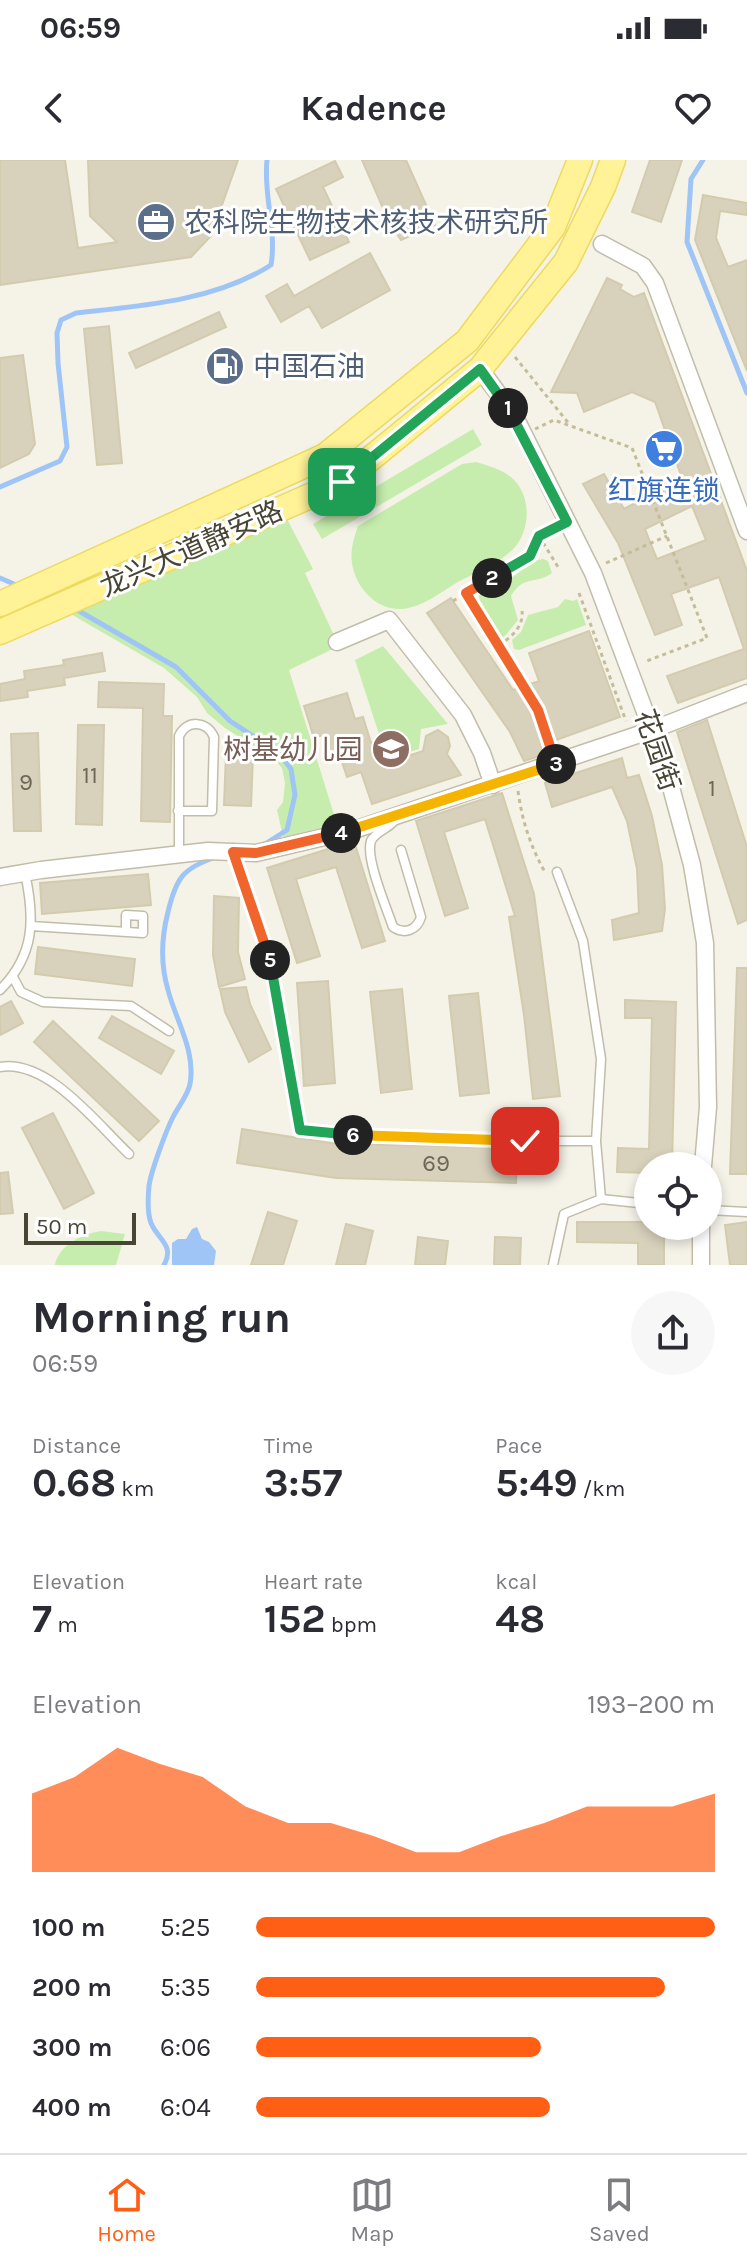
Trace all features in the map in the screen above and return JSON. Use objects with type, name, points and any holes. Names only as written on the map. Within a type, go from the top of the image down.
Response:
[{"type":"main road","name":"龙兴大道静安路","points":[[0,604],[325,456],[467,341],[553,227],[580,160]]},
{"type":"main road","name":"龙兴大道静安路","points":[[0,632],[342,482],[480,369],[566,262],[613,160]]},
{"type":"street","points":[[602,244],[643,266],[655,283],[747,531]]},
{"type":"street","name":"花园街","points":[[480,369],[514,415],[592,570],[665,765],[692,865],[705,943],[708,1107],[704,1152]]},
{"type":"street","points":[[337,642],[389,620],[463,715],[482,753],[493,785]]},
{"type":"street","points":[[0,877],[208,851],[256,853],[354,830],[558,763],[747,693]]},
{"type":"street","points":[[701,1240],[701,1265]]},
{"type":"lane","points":[[178,811],[212,811],[214,737],[204,725],[192,723],[182,729],[179,736],[178,811],[179,854]]},
{"type":"lane","points":[[395,817],[394,823],[373,837],[371,859],[393,927],[398,931],[409,931],[418,925],[421,917],[401,850]]},
{"type":"lane","points":[[233,852],[271,964],[300,1130],[510,1141],[596,1141]]},
{"type":"lane","points":[[557,872],[583,941],[601,1059],[596,1141],[601,1199]]},
{"type":"lane","points":[[0,990],[13,977],[29,944],[33,908],[25,873]]},
{"type":"lane","points":[[31,926],[126,932]]},
{"type":"lane","points":[[13,977],[21,992],[43,1002],[131,1006],[169,1031]]},
{"type":"lane","points":[[0,1067],[10,1065],[34,1070],[58,1086],[129,1154]]},
{"type":"lane","points":[[553,1265],[564,1214],[601,1199],[634,1203]]},
{"type":"lane","points":[[722,1211],[747,1212]]},
{"type":"path","points":[[503,341],[571,426]]},
{"type":"path","points":[[554,420],[632,448],[707,638],[629,668]]},
{"type":"path","points":[[453,601],[530,556],[539,536],[567,522]]},
{"type":"path","points":[[539,536],[558,567]]},
{"type":"path","points":[[592,570],[667,536]]},
{"type":"path","points":[[466,593],[538,710],[558,763]]},
{"type":"path","points":[[579,593],[627,722]]},
{"type":"path","points":[[499,645],[520,627],[522,611]]},
{"type":"path","points":[[522,775],[517,787],[521,814],[534,854],[549,879],[564,889]]},
{"type":"green space","points":[[473,429],[482,445],[322,539],[313,524]]},
{"type":"green space","points":[[476,462],[506,474],[520,488],[527,517],[517,545],[498,561],[416,606],[392,608],[375,601],[362,588],[354,572],[352,553],[358,526],[462,464]]},
{"type":"green space","points":[[286,517],[313,569],[305,573],[339,646],[289,670],[337,824],[283,837],[277,810],[283,802],[285,783],[282,768],[273,758],[225,728],[207,713],[197,697],[164,668],[69,613]]},
{"type":"green space","points":[[548,561],[552,573],[525,582],[516,589],[511,596],[518,620],[501,638],[480,610],[479,591],[509,579],[532,562]]},
{"type":"green space","points":[[565,599],[577,599],[586,625],[519,650],[514,649],[512,640],[521,632],[528,615],[558,607]]},
{"type":"green space","points":[[383,646],[448,724],[421,729],[419,749],[387,759],[355,660]]},
{"type":"green space","points":[[101,1231],[125,1234],[116,1265],[55,1265],[66,1246]]},
{"type":"water","points":[[197,1227],[202,1239],[216,1251],[214,1265],[172,1265],[172,1243],[186,1239]]},
{"type":"building","name":"农科院生物技术核技术研究所","points":[[0,160],[65,160],[78,248],[117,242],[90,216],[88,160],[238,160],[211,236],[191,257],[0,285]]},
{"type":"building","points":[[362,160],[406,160],[435,225],[401,240],[389,222]]},
{"type":"building","points":[[650,160],[682,160],[661,222],[632,212]]},
{"type":"building","points":[[335,161],[343,177],[323,187],[349,242],[310,260],[276,189]]},
{"type":"building","points":[[703,195],[747,203],[747,215],[720,211],[716,238],[728,267],[747,260],[747,371],[695,240]]},
{"type":"building","points":[[370,253],[390,290],[322,328],[309,306],[281,322],[266,296],[287,284],[294,296]]},
{"type":"building","points":[[607,278],[622,285],[620,289],[634,297],[644,293],[747,571],[747,678],[678,703],[667,676],[744,649],[719,577],[671,594],[682,625],[655,635],[618,543],[583,484],[604,474],[624,509],[682,478],[655,402],[632,392],[584,412],[577,393],[551,392]],"holes":[[[692,506],[706,540],[657,559],[645,529]]]},
{"type":"building","points":[[219,312],[226,327],[136,368],[129,353]]},
{"type":"building","points":[[109,326],[122,463],[97,465],[84,329]]},
{"type":"building","points":[[23,355],[35,444],[29,454],[0,468],[0,358]]},
{"type":"building","points":[[451,598],[513,690],[539,681],[529,653],[589,631],[620,717],[545,744],[549,753],[524,761],[510,732],[427,613]]},
{"type":"building","points":[[102,653],[105,671],[64,678],[65,685],[27,691],[28,697],[0,701],[0,684],[25,679],[24,671],[64,665],[63,660]]},
{"type":"building","points":[[99,682],[164,684],[163,716],[172,716],[170,822],[141,821],[143,708],[98,707]]},
{"type":"building","points":[[347,693],[355,719],[363,717],[371,743],[377,741],[384,764],[423,751],[426,736],[438,730],[448,737],[450,746],[447,754],[461,775],[372,804],[361,772],[347,777],[339,753],[329,756],[323,735],[314,738],[304,706]]},
{"type":"building","points":[[707,720],[747,847],[747,920],[738,924],[677,732]]},
{"type":"building","points":[[78,725],[104,725],[102,825],[76,824]]},
{"type":"building","points":[[38,733],[41,831],[14,831],[11,734]]},
{"type":"building","points":[[226,754],[253,755],[251,806],[224,805]]},
{"type":"building","points":[[622,758],[627,778],[639,775],[652,816],[662,865],[665,909],[662,931],[614,940],[612,920],[639,913],[637,869],[627,821],[612,787],[552,807],[545,783]]},
{"type":"building","points":[[502,793],[534,894],[560,1096],[533,1099],[509,917],[515,916],[485,819],[444,832],[468,908],[445,916],[416,821]]},
{"type":"building","points":[[354,841],[385,941],[362,948],[336,867],[296,879],[320,956],[297,963],[267,868]]},
{"type":"building","points":[[148,874],[151,905],[42,914],[40,883]]},
{"type":"building","points":[[214,896],[239,898],[238,952],[245,979],[219,987],[213,955]]},
{"type":"building","points":[[38,947],[135,959],[132,986],[35,974]]},
{"type":"building","points":[[737,968],[747,968],[747,1174],[730,1174]]},
{"type":"building","points":[[328,981],[335,1083],[304,1086],[297,983]]},
{"type":"building","points":[[246,987],[250,1004],[271,1049],[249,1062],[225,1012],[220,989]]},
{"type":"building","points":[[402,989],[412,1089],[381,1093],[370,992]]},
{"type":"building","points":[[478,993],[489,1093],[460,1096],[449,996]]},
{"type":"building","points":[[625,1000],[676,1002],[672,1152],[634,1152],[634,1173],[617,1172],[618,1148],[649,1149],[652,1018],[625,1018]]},
{"type":"building","points":[[11,1001],[23,1023],[0,1035],[0,1007]]},
{"type":"building","points":[[112,1016],[174,1051],[161,1074],[99,1038]]},
{"type":"building","points":[[53,1021],[159,1121],[139,1141],[34,1042]]},
{"type":"building","points":[[53,1113],[94,1193],[64,1209],[22,1128]]},
{"type":"building","points":[[242,1129],[356,1147],[356,1144],[517,1148],[516,1183],[336,1178],[237,1163]]},
{"type":"building","points":[[8,1172],[13,1213],[0,1214],[0,1173]]},
{"type":"building","points":[[268,1212],[297,1221],[283,1265],[251,1265]]},
{"type":"building","points":[[577,1222],[634,1222],[634,1240],[664,1240],[664,1265],[638,1265],[638,1243],[577,1242]]},
{"type":"building","points":[[747,1222],[747,1265],[730,1265],[725,1225]]},
{"type":"building","points":[[346,1224],[373,1231],[365,1265],[336,1265]]},
{"type":"building","points":[[418,1237],[448,1241],[445,1265],[415,1265]]},
{"type":"building","points":[[495,1237],[521,1238],[520,1265],[494,1265]]},
{"type":"waterway","points":[[0,487],[60,461],[67,447],[58,363],[57,333],[61,320],[76,313],[202,294],[226,287],[271,265],[267,160]]},
{"type":"waterway","points":[[703,160],[691,179],[687,242],[747,393]]},
{"type":"waterway","points":[[0,578],[14,584]]},
{"type":"waterway","points":[[79,611],[176,667],[230,721],[279,753],[291,769],[295,795],[287,830],[265,844]]},
{"type":"waterway","points":[[164,1265],[168,1252],[150,1219],[149,1186],[173,1117],[189,1088],[191,1072],[188,1048],[165,980],[164,932],[178,883],[188,870],[216,857]]},
{"type":"place","name":"农科院生物技术核技术研究所","points":[[156,222]]},
{"type":"place","name":"中国石油","points":[[225,366]]},
{"type":"place","name":"红旗连锁","points":[[664,449]]},
{"type":"place","name":"树基幼儿园","points":[[391,749]]},
{"type":"route","points":[[342,482],[480,369],[514,415],[567,522],[539,536],[530,556],[466,593],[538,710],[558,763],[354,830],[256,853],[233,852],[271,964],[300,1130],[525,1141]]}]
